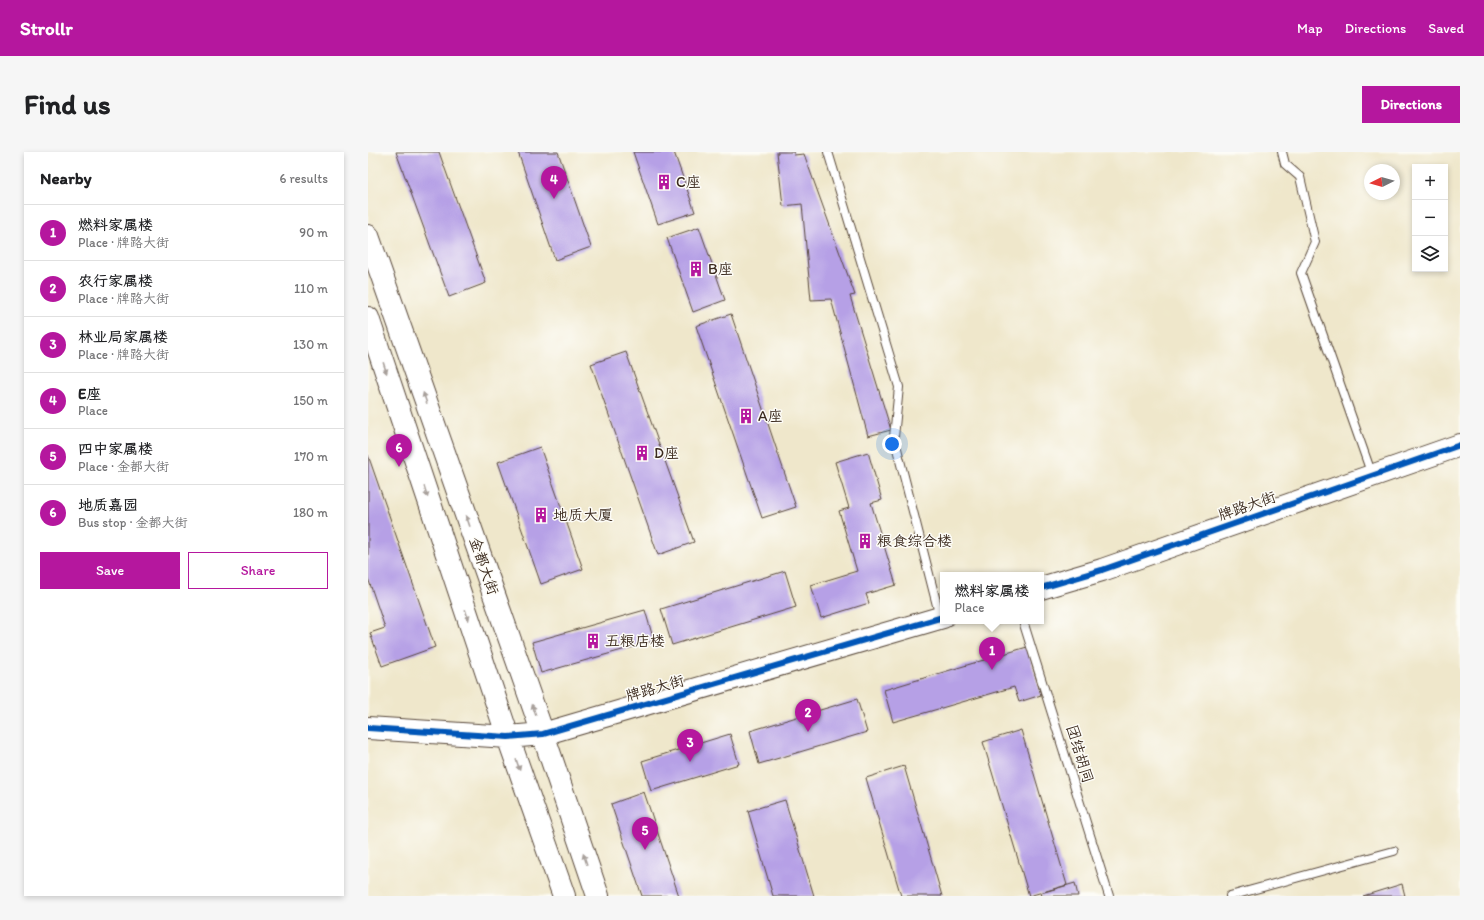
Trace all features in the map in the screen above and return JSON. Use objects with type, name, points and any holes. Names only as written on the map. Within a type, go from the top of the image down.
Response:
[{"type":"main road","name":"金都大街","points":[[368,236],[543,734],[598,896]]},
{"type":"main road","name":"金都大街","points":[[368,318],[508,737],[564,896]]},
{"type":"main road","name":"牌路大街","points":[[1044,587],[1102,570],[1460,445]]},
{"type":"main road","name":"牌路大街","points":[[368,728],[508,737],[543,734],[940,618]]},
{"type":"lane","points":[[828,152],[899,387],[894,437],[940,610]]},
{"type":"lane","points":[[1282,152],[1285,164],[1300,176],[1315,242],[1301,273],[1373,475]]},
{"type":"lane","name":"团结胡同","points":[[1025,624],[1109,896]]},
{"type":"lane","points":[[1230,896],[1394,851]]},
{"type":"building","points":[[396,152],[439,152],[486,283],[449,297]]},
{"type":"building","points":[[518,152],[558,152],[591,247],[555,260]]},
{"type":"building","name":"C座","points":[[633,152],[674,152],[695,212],[658,224]]},
{"type":"building","points":[[777,152],[794,152],[794,155],[804,154],[855,295],[850,296],[891,430],[868,436],[831,299],[811,300],[802,204],[783,206]]},
{"type":"building","name":"B座","points":[[699,227],[725,300],[693,312],[667,238]]},
{"type":"building","name":"A座","points":[[731,314],[796,507],[762,518],[696,326]]},
{"type":"building","name":"D座","points":[[626,352],[694,542],[658,555],[591,364]]},
{"type":"building","name":"地质大厦","points":[[540,447],[583,569],[541,584],[498,462]]},
{"type":"building","name":"粮食综合楼","points":[[868,452],[882,500],[871,503],[896,585],[866,594],[869,603],[821,618],[811,585],[857,571],[839,511],[849,508],[835,462]]},
{"type":"building","points":[[368,455],[435,647],[382,666],[370,633],[385,628],[368,578]]},
{"type":"building","points":[[785,571],[796,607],[672,645],[661,609]]},
{"type":"building","name":"五粮店楼","points":[[645,610],[654,641],[541,673],[532,642]]},
{"type":"building","points":[[1027,647],[1041,695],[1019,702],[1014,687],[893,722],[884,690]]},
{"type":"building","points":[[857,699],[867,732],[759,764],[750,731]]},
{"type":"building","points":[[1021,730],[1067,885],[1029,896],[983,742]]},
{"type":"building","points":[[730,734],[739,764],[651,791],[642,761]]},
{"type":"building","points":[[904,766],[942,896],[901,896],[866,778]]},
{"type":"building","points":[[644,792],[679,896],[642,896],[611,804]]},
{"type":"building","points":[[785,800],[814,896],[773,896],[748,811]]},
{"type":"building","points":[[1075,883],[1078,896],[1042,896],[1041,893]]},
{"type":"building","points":[[1402,884],[1405,896],[1363,896]]},
{"type":"cycle path","points":[[1044,587],[1102,570],[1460,445]]},
{"type":"cycle path","points":[[368,728],[508,737],[543,734],[940,618]]},
{"type":"place","name":"C座","points":[[664,182]]},
{"type":"place","name":"E座","points":[[554,199]]},
{"type":"place","name":"B座","points":[[696,269]]},
{"type":"place","name":"A座","points":[[746,416]]},
{"type":"place","name":"D座","points":[[642,453]]},
{"type":"place","name":"地质嘉园","points":[[399,467]]},
{"type":"place","name":"地质大厦","points":[[541,515]]},
{"type":"place","name":"粮食综合楼","points":[[865,541]]},
{"type":"place","name":"五粮店楼","points":[[593,641]]},
{"type":"place","name":"燃料家属楼","points":[[992,670]]},
{"type":"place","name":"农行家属楼","points":[[808,732]]},
{"type":"place","name":"林业局家属楼","points":[[690,762]]},
{"type":"place","name":"四中家属楼","points":[[645,850]]}]
